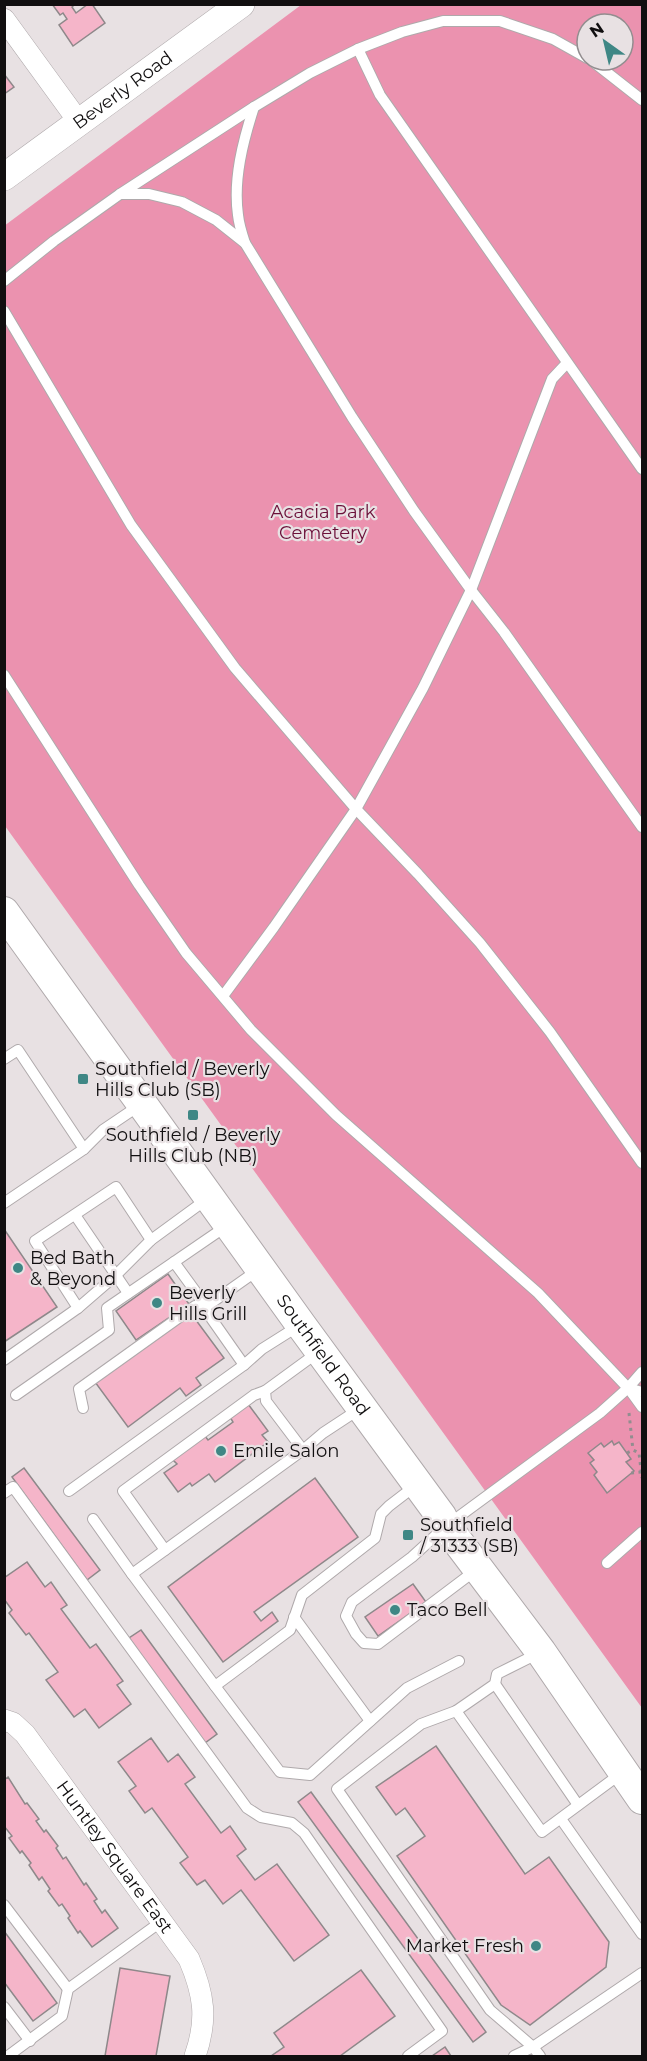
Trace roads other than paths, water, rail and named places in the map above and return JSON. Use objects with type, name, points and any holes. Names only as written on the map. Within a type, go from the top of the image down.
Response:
[{"type":"main road","name":"Southfield Road","points":[[4,912],[418,1484],[446,1526],[541,1652],[632,1781]]},
{"type":"street","name":"Beverly Road","points":[[4,177],[241,4]]},
{"type":"street","points":[[4,19],[79,122]]},
{"type":"street","name":"Huntley Square East","points":[[4,1720],[13,1723],[25,1734],[189,1959],[200,1984],[203,2003],[202,2024],[195,2056]]},
{"type":"lane","points":[[4,281],[54,240],[120,194],[310,72],[358,49],[402,32],[443,21],[500,21],[553,39],[575,51]]},
{"type":"lane","points":[[358,49],[380,95],[642,469]]},
{"type":"lane","points":[[606,72],[642,100]]},
{"type":"lane","points":[[254,107],[243,141],[238,180],[237,215],[245,243],[376,454],[642,827]]},
{"type":"lane","points":[[120,194],[149,194],[182,202],[216,220],[245,243]]},
{"type":"lane","points":[[4,311],[131,525],[235,668],[356,809],[480,943],[550,1032],[642,1164]]},
{"type":"lane","points":[[223,996],[356,809],[423,688],[471,590],[552,379],[567,363]]},
{"type":"lane","points":[[4,675],[186,954],[251,1030],[336,1115],[538,1293],[628,1388],[642,1407]]},
{"type":"lane","points":[[4,1059],[18,1050],[84,1149]]},
{"type":"lane","points":[[4,1203],[84,1149],[103,1130],[142,1103]]},
{"type":"lane","points":[[78,1308],[35,1241],[116,1187],[151,1240]]},
{"type":"lane","points":[[4,1360],[78,1308],[115,1276],[151,1240],[209,1197]]},
{"type":"lane","points":[[75,1215],[128,1293]]},
{"type":"lane","points":[[16,1395],[109,1330],[107,1308],[229,1224]]},
{"type":"lane","points":[[174,1262],[244,1365]]},
{"type":"lane","points":[[82,1408],[79,1389],[195,1306],[204,1308],[260,1268]]},
{"type":"lane","points":[[69,1491],[244,1365],[262,1349],[301,1325]]},
{"type":"lane","points":[[165,1550],[123,1491],[254,1395],[265,1391],[320,1351]]},
{"type":"lane","points":[[479,1568],[378,1644],[364,1643],[346,1616],[352,1602],[412,1557],[446,1526],[600,1413],[628,1388],[642,1371]]},
{"type":"lane","points":[[628,1388],[642,1392]]},
{"type":"lane","points":[[265,1391],[266,1401],[303,1450]]},
{"type":"lane","points":[[132,1574],[323,1433],[362,1408]]},
{"type":"lane","points":[[215,1686],[290,1630],[302,1595],[375,1538],[381,1514],[418,1484]]},
{"type":"lane","points":[[4,1493],[13,1487],[246,1808],[261,1817],[292,1823],[304,1833],[442,2031],[408,2056]]},
{"type":"lane","points":[[93,1519],[280,1772],[310,1775],[407,1688],[459,1661]]},
{"type":"lane","points":[[607,1563],[642,1532]]},
{"type":"lane","points":[[294,1617],[370,1720]]},
{"type":"lane","points":[[537,2052],[490,2010],[337,1789],[421,1724],[456,1711],[495,1684],[497,1674],[541,1652]]},
{"type":"lane","points":[[495,1684],[578,1805]]},
{"type":"lane","points":[[456,1711],[542,1832],[578,1805],[632,1781]]},
{"type":"lane","points":[[561,1819],[642,1934]]},
{"type":"lane","points":[[4,1905],[68,1989]]},
{"type":"lane","points":[[8,2056],[62,2016],[68,1989],[162,1920]]},
{"type":"lane","points":[[514,2056],[537,2052],[642,1973]]},
{"type":"lane","points":[[4,2007],[30,2041]]},
{"type":"place","name":"Southfield / Beverly Hills Club (SB)","points":[[83,1079]]},
{"type":"place","name":"Southfield / Beverly Hills Club (NB)","points":[[193,1115]]},
{"type":"place","name":"Bed Bath & Beyond","points":[[18,1268]]},
{"type":"place","name":"Beverly Hills Grill","points":[[157,1303]]},
{"type":"place","name":"Emile Salon","points":[[221,1451]]},
{"type":"place","name":"Southfield / 31333 (SB)","points":[[408,1535]]},
{"type":"place","name":"Taco Bell","points":[[395,1610]]},
{"type":"place","name":"Market Fresh","points":[[536,1946]]},
{"type":"park label","name":"Acacia Park Cemetery","points":[[323,522]]}]
